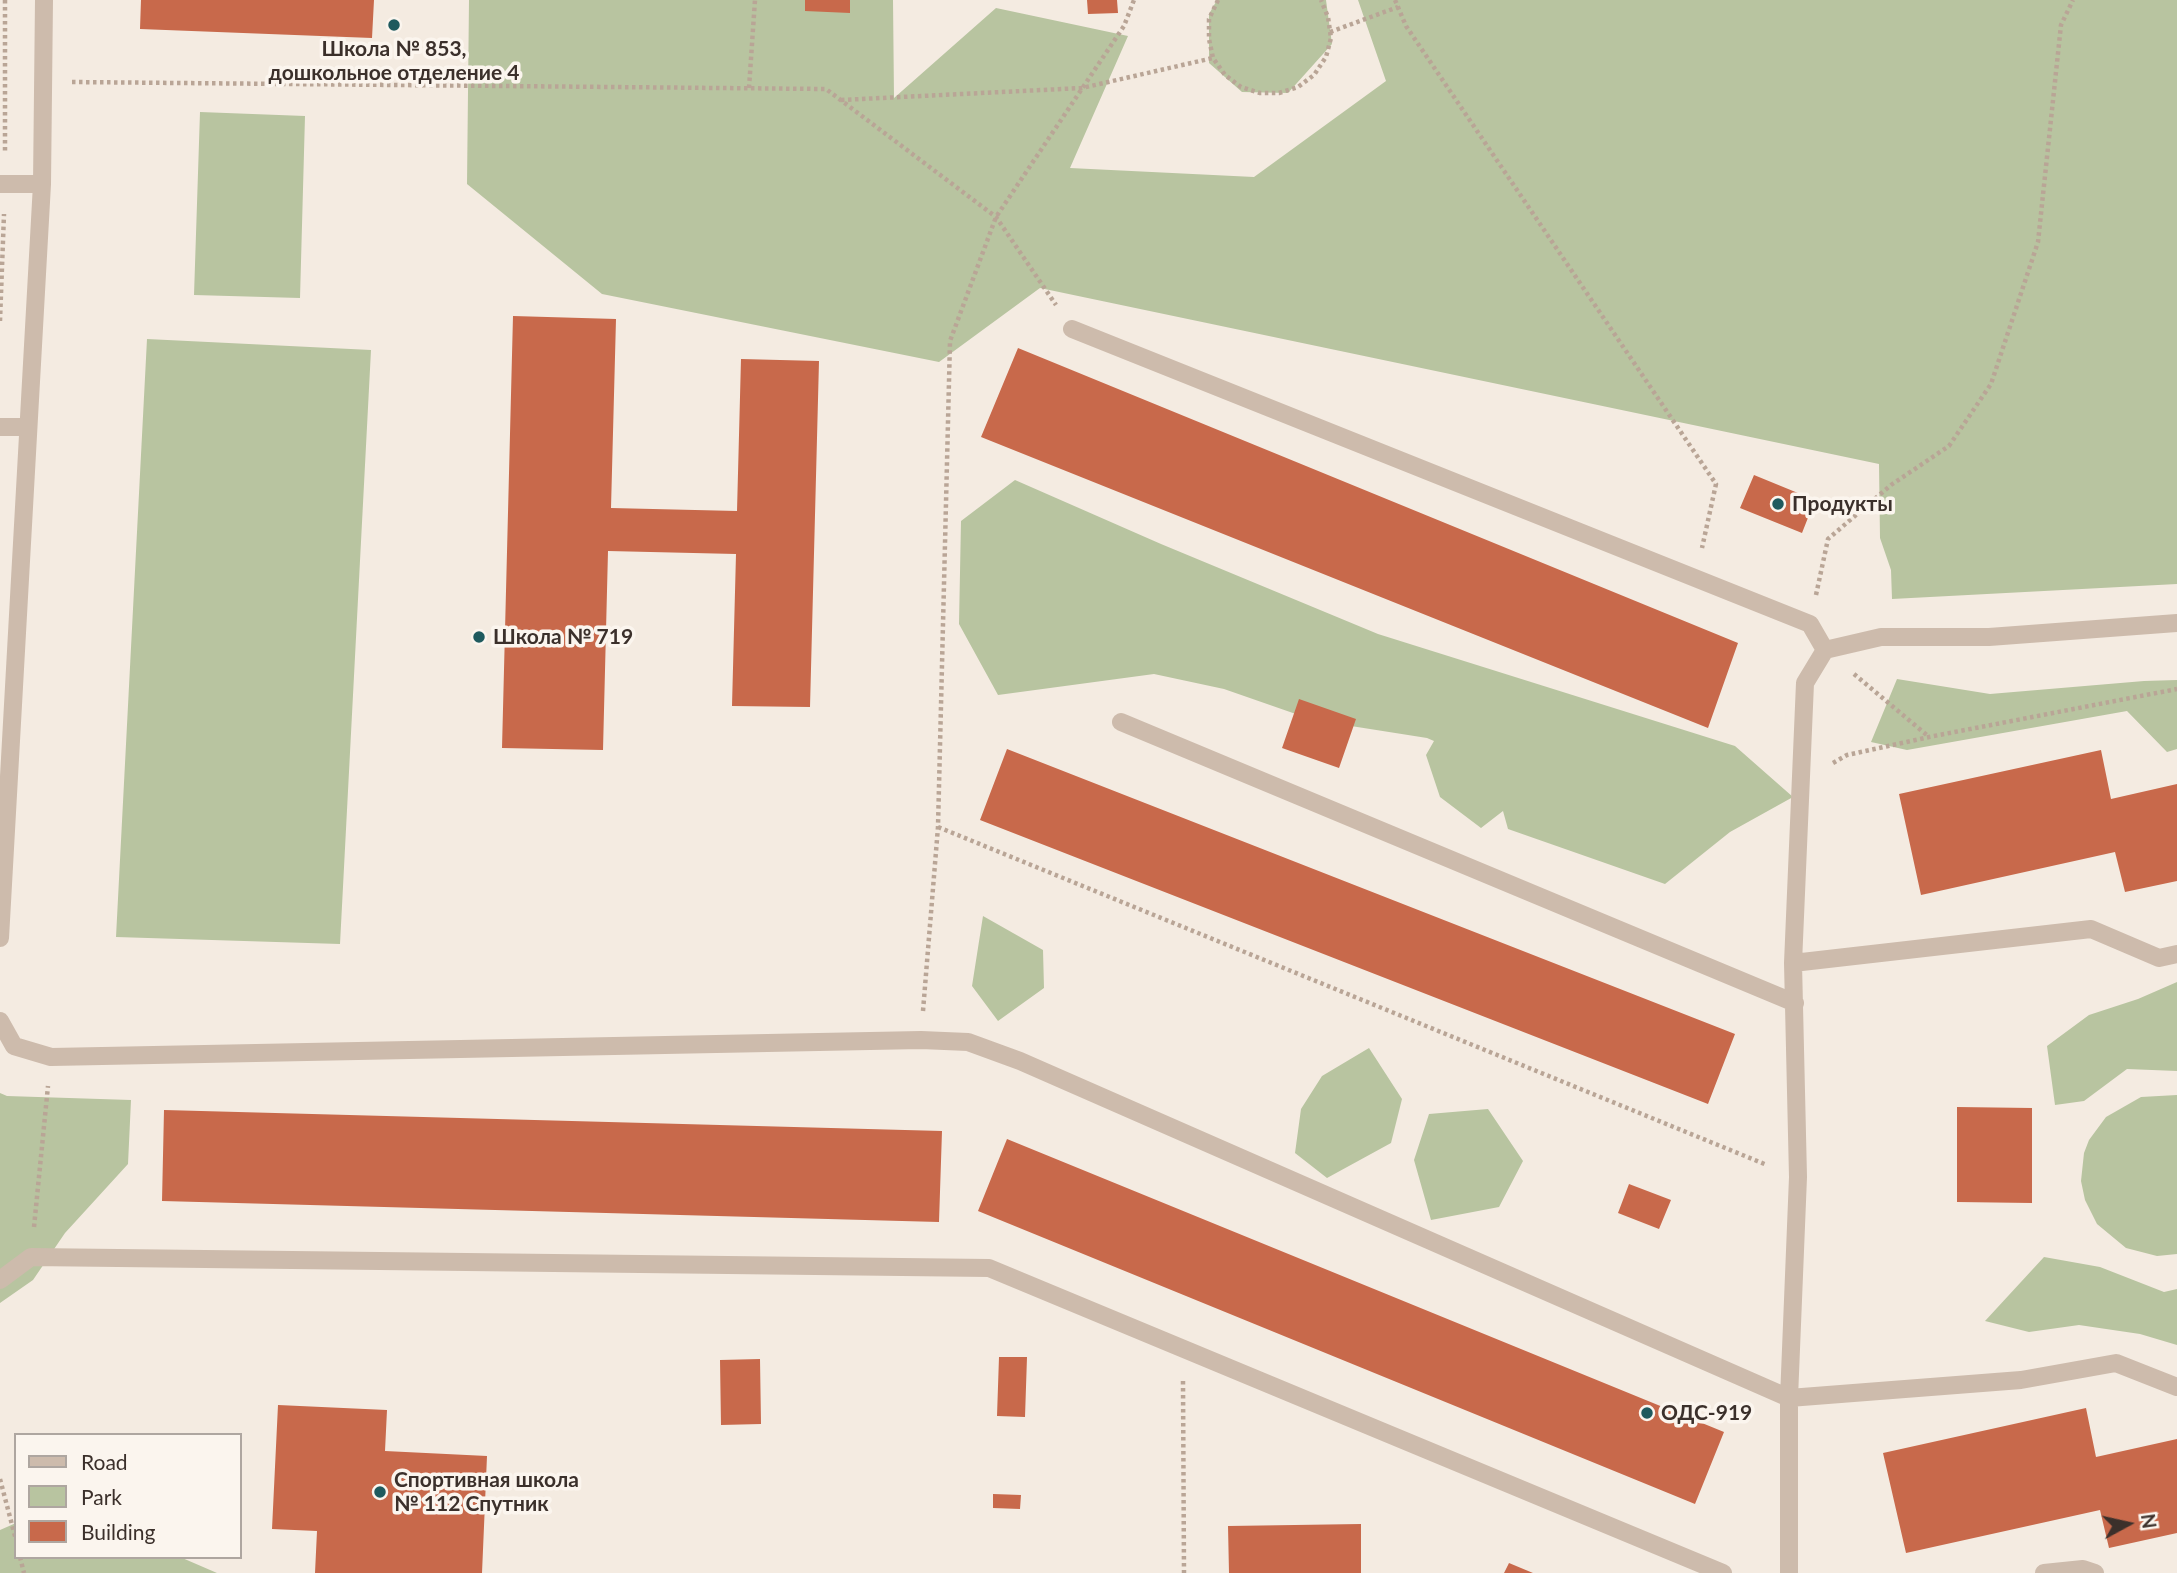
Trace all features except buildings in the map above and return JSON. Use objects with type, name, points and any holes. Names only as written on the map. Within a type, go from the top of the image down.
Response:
[{"type":"street","points":[[0,938],[42,184],[44,0]]},
{"type":"street","points":[[0,184],[42,184]]},
{"type":"street","points":[[1072,329],[1810,624],[1825,650]]},
{"type":"street","points":[[0,428],[27,427]]},
{"type":"street","points":[[1789,1573],[1789,1398],[1798,1177],[1793,963],[1805,683],[1825,650],[1881,637],[1989,637],[2177,623]]},
{"type":"street","points":[[1121,722],[1795,1003]]},
{"type":"street","points":[[1793,963],[2091,929],[2159,958],[2177,954]]},
{"type":"street","points":[[0,1021],[14,1046],[51,1057],[921,1040],[968,1042],[1020,1061],[1789,1398],[2021,1380],[2116,1363],[2177,1387]]},
{"type":"street","points":[[0,1280],[31,1257],[989,1268],[1723,1573]]},
{"type":"street","points":[[2044,1573],[2083,1569],[2095,1573]]},
{"type":"path","points":[[749,88],[755,0]]},
{"type":"path","points":[[921,1040],[938,827],[950,341],[996,217],[1124,26],[1134,0]]},
{"type":"path","points":[[1218,0],[1209,19],[1213,58],[1225,75],[1241,87],[1260,93],[1279,93],[1298,87],[1314,75],[1325,57],[1331,38],[1328,17],[1321,0]]},
{"type":"path","points":[[1395,0],[1406,26],[1716,484],[1696,578]]},
{"type":"path","points":[[1810,624],[1828,538],[1891,485],[1949,446],[1991,384],[2038,242],[2061,24],[2073,0]]},
{"type":"path","points":[[1330,32],[1398,7]]},
{"type":"path","points":[[841,100],[1082,89],[1213,58]]},
{"type":"path","points":[[42,82],[826,89],[996,217],[1072,329]]},
{"type":"path","points":[[1825,650],[1929,737]]},
{"type":"path","points":[[1828,766],[1847,755],[2177,689]]},
{"type":"path","points":[[938,827],[1798,1177]]},
{"type":"path","points":[[31,1257],[51,1057]]},
{"type":"path","points":[[1183,1348],[1184,1573]]},
{"type":"path","points":[[0,1479],[14,1532]]},
{"type":"green space","points":[[469,0],[893,0],[894,98],[996,8],[1128,36],[1070,168],[1254,177],[1386,81],[1358,0],[2177,0],[2177,584],[1892,599],[1891,570],[1880,538],[1879,464],[1040,288],[939,362],[602,294],[467,184]]},
{"type":"green space","points":[[1217,0],[1326,0],[1332,44],[1288,93],[1242,92],[1209,63],[1209,14]]},
{"type":"green space","points":[[200,112],[305,116],[300,298],[194,295]]},
{"type":"green space","points":[[147,339],[371,350],[340,944],[116,937]]},
{"type":"green space","points":[[1015,480],[1378,634],[1735,746],[1793,797],[1730,832],[1665,884],[1508,829],[1503,811],[1481,828],[1440,797],[1426,755],[1434,741],[1427,738],[1313,720],[1224,689],[1154,674],[998,695],[959,624],[961,521]]},
{"type":"green space","points":[[1897,679],[1990,694],[2177,680],[2177,749],[2167,752],[2127,711],[1907,750],[1871,742]]},
{"type":"green space","points":[[983,916],[1043,950],[1044,988],[998,1021],[972,986]]},
{"type":"green space","points":[[2177,982],[2177,1071],[2127,1069],[2084,1101],[2055,1105],[2047,1046],[2089,1015],[2138,999]]},
{"type":"green space","points":[[1369,1048],[1402,1099],[1391,1143],[1327,1178],[1295,1153],[1301,1109],[1322,1076]]},
{"type":"green space","points":[[0,1093],[7,1096],[131,1100],[128,1164],[65,1233],[33,1280],[0,1303]]},
{"type":"green space","points":[[2177,1095],[2177,1254],[2157,1256],[2126,1248],[2097,1224],[2085,1200],[2081,1181],[2084,1153],[2089,1140],[2106,1117],[2141,1097]]},
{"type":"green space","points":[[1488,1109],[1523,1161],[1499,1207],[1431,1220],[1414,1160],[1429,1114]]},
{"type":"green space","points":[[2044,1257],[2100,1267],[2164,1292],[2177,1289],[2177,1345],[2140,1334],[2079,1325],[2029,1332],[1985,1321]]},
{"type":"green space","points":[[14,1524],[14,1559],[185,1559],[217,1573],[0,1573],[0,1530]]},
{"type":"place","name":"Школа № 853, дошкольное отделение 4","points":[[394,25]]},
{"type":"place","name":"Продукты","points":[[1778,504]]},
{"type":"place","name":"Школа № 719","points":[[479,637]]},
{"type":"place","name":"ОДС-919","points":[[1647,1413]]},
{"type":"place","name":"Спортивная школа № 112 Спутник","points":[[380,1492]]}]
